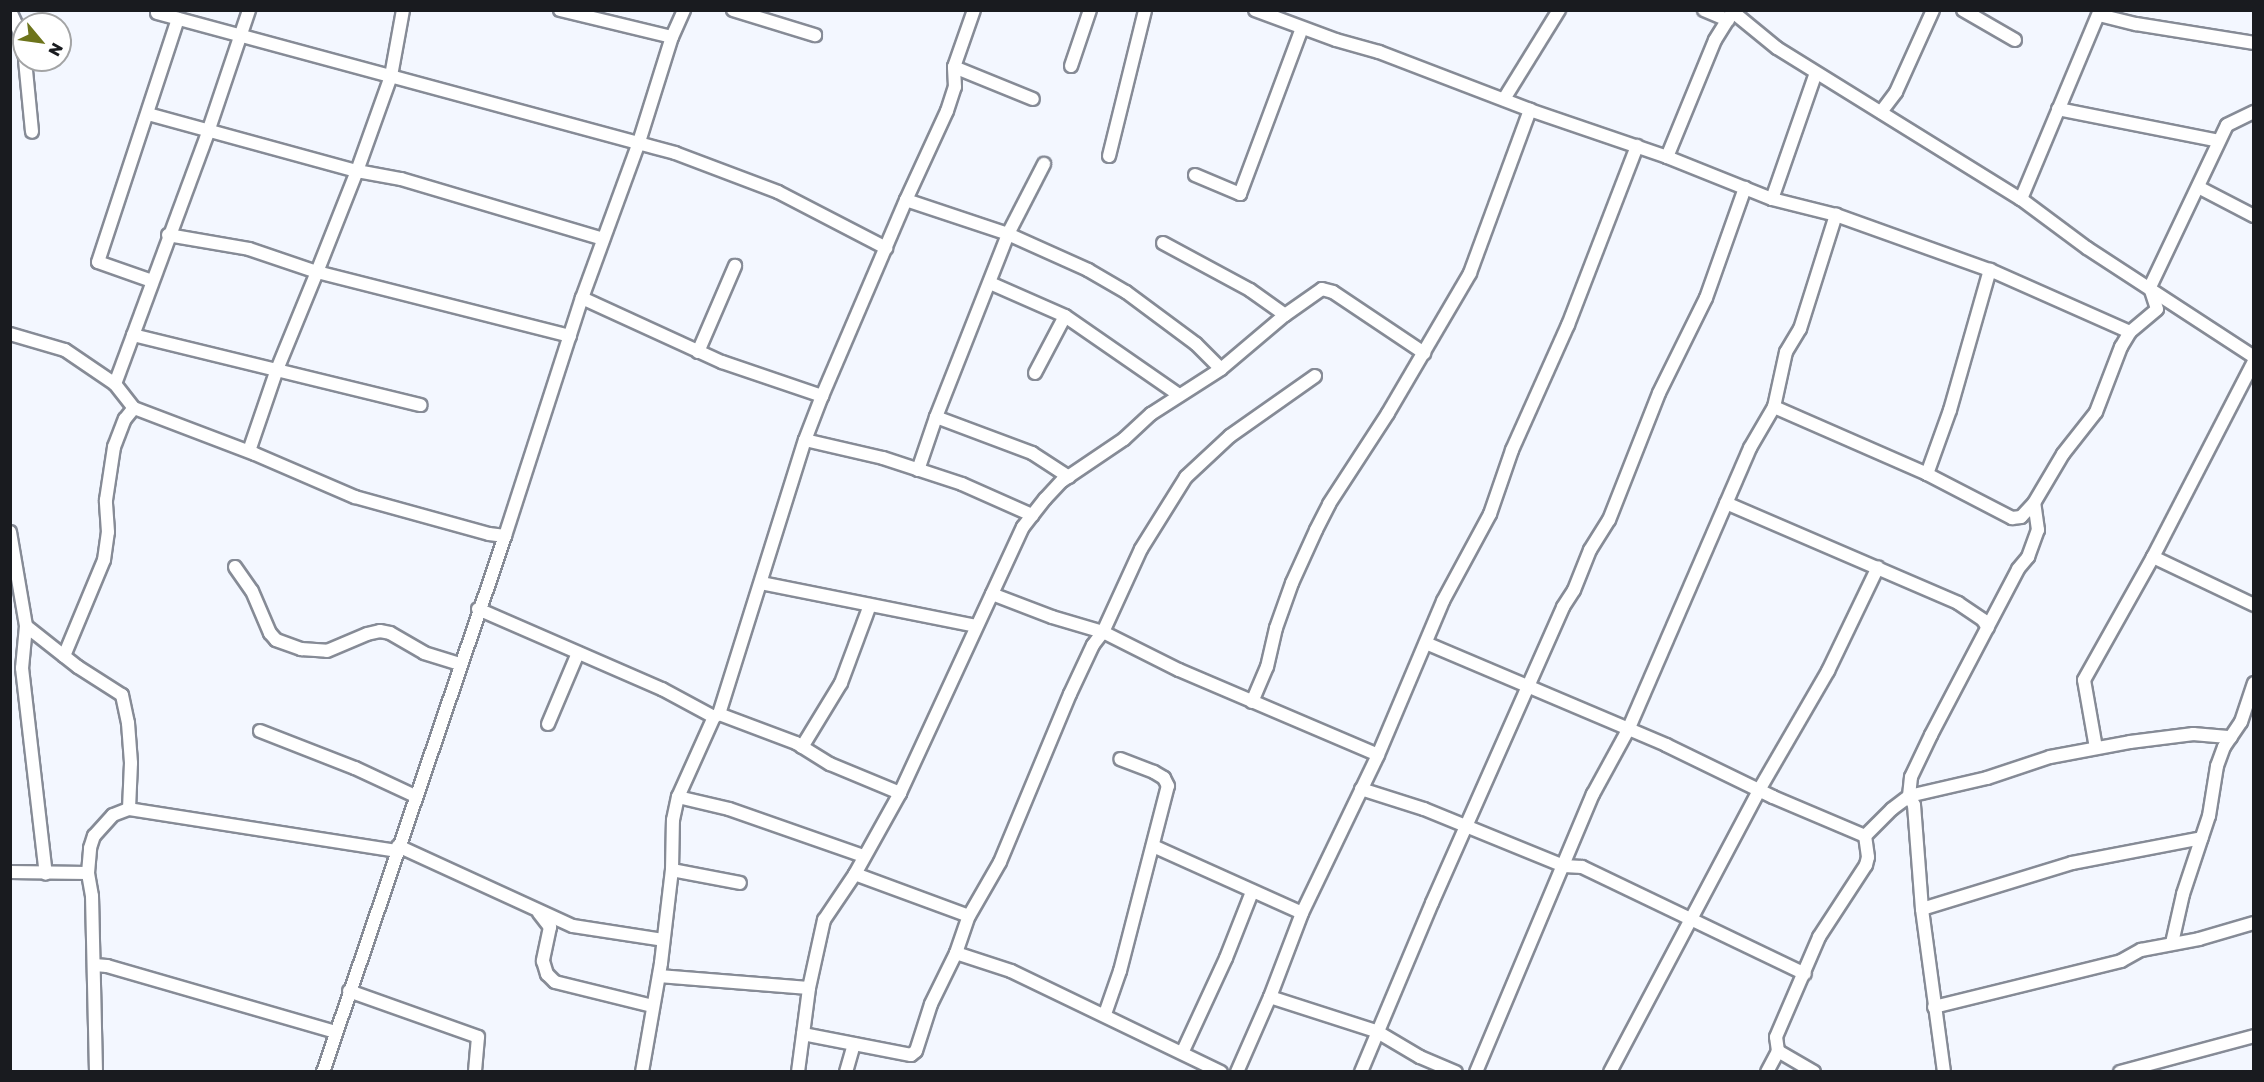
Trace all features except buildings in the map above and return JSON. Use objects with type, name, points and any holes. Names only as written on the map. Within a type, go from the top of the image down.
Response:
[{"type":"street","points":[[116,384],[168,235],[208,132],[249,10]]},
{"type":"street","points":[[249,452],[276,372],[357,171],[391,76],[403,10]]},
{"type":"street","points":[[560,10],[672,37]]},
{"type":"street","points":[[323,1071],[478,609],[505,536],[582,298],[639,142],[672,37],[684,10]]},
{"type":"street","points":[[733,10],[815,35]]},
{"type":"street","points":[[642,1071],[659,976],[672,870],[671,845],[678,797],[717,715],[805,441],[822,396],[906,200],[948,111],[955,87],[954,67],[974,10]]},
{"type":"street","points":[[1071,66],[1090,10]]},
{"type":"street","points":[[1109,156],[1145,10]]},
{"type":"street","points":[[1255,10],[1277,14],[1302,28],[1379,52],[1530,110],[1667,157],[1772,199],[1836,215],[1990,270],[2130,332]]},
{"type":"street","points":[[1504,99],[1559,10]]},
{"type":"street","points":[[1704,10],[1732,14],[1777,48],[1816,73],[2021,199],[2087,248],[2150,287],[2253,357]]},
{"type":"street","points":[[1963,10],[2015,40]]},
{"type":"street","points":[[1881,111],[1896,92],[1929,12]]},
{"type":"street","points":[[157,13],[675,153],[778,192],[885,248]]},
{"type":"street","points":[[2021,199],[2100,13],[2136,24],[2253,43]]},
{"type":"street","points":[[1667,157],[1714,40],[1732,14]]},
{"type":"street","points":[[152,281],[98,262],[178,19]]},
{"type":"street","points":[[1195,175],[1240,194],[1302,28]]},
{"type":"street","points":[[954,67],[1033,99]]},
{"type":"street","points":[[26,72],[32,132]]},
{"type":"street","points":[[1772,199],[1816,73]]},
{"type":"street","points":[[2058,109],[2219,141]]},
{"type":"street","points":[[1252,702],[1267,667],[1276,628],[1292,583],[1329,504],[1363,454],[1470,273],[1530,110]]},
{"type":"street","points":[[1774,408],[1927,474],[2012,518],[2021,517],[2034,503],[2063,454],[2096,412],[2121,347],[2130,332],[2157,309],[2150,287],[2200,188],[2227,125],[2253,112]]},
{"type":"street","points":[[148,114],[357,171],[401,179],[603,239]]},
{"type":"street","points":[[1237,1071],[1270,997],[1302,913],[1378,755],[1443,601],[1490,514],[1512,450],[1568,325],[1637,147]]},
{"type":"street","points":[[918,470],[936,417],[1008,234],[1044,164]]},
{"type":"street","points":[[1361,1071],[1376,1031],[1563,607],[1575,590],[1590,550],[1609,520],[1659,393],[1706,298],[1746,188]]},
{"type":"street","points":[[2200,188],[2253,216]]},
{"type":"street","points":[[906,200],[1008,234],[1088,270],[1126,292],[1196,344],[1221,369]]},
{"type":"street","points":[[1476,1071],[1593,794],[1628,730],[1750,448],[1774,408],[1786,352],[1800,330],[1836,215]]},
{"type":"street","points":[[168,235],[249,249],[317,272],[570,336]]},
{"type":"street","points":[[1163,243],[1250,290],[1285,315]]},
{"type":"street","points":[[698,352],[735,266]]},
{"type":"street","points":[[1927,474],[1950,410],[1990,270]]},
{"type":"street","points":[[990,283],[1065,316],[1179,395]]},
{"type":"street","points":[[798,1071],[809,988],[824,920],[855,874],[900,793],[1023,527],[1032,515],[1062,481],[1124,439],[1151,414],[1221,369],[1317,291],[1326,289],[1424,353]]},
{"type":"street","points":[[582,298],[698,352],[822,396]]},
{"type":"street","points":[[1035,373],[1065,316]]},
{"type":"street","points":[[10,334],[66,350],[116,384],[134,408],[355,496],[489,534],[505,536]]},
{"type":"street","points":[[133,335],[276,372],[422,405]]},
{"type":"street","points":[[2096,748],[2084,681],[2153,557],[2253,361]]},
{"type":"street","points":[[803,1034],[911,1055],[916,1051],[931,1004],[956,953],[969,916],[1000,862],[1070,694],[1093,645],[1102,633],[1141,549],[1186,477],[1230,436],[1315,376]]},
{"type":"street","points":[[64,656],[104,560],[108,532],[106,500],[114,447],[125,419],[134,408]]},
{"type":"street","points":[[936,417],[1032,453],[1070,477]]},
{"type":"street","points":[[805,441],[883,458],[980,490],[1032,515]]},
{"type":"street","points":[[1726,503],[1958,603],[1983,620],[1988,628]]},
{"type":"street","points":[[1944,1071],[1922,909],[1914,805],[1909,796],[1911,777],[2018,569],[2028,557],[2038,530],[2034,503]]},
{"type":"street","points":[[10,532],[27,626],[22,668],[46,874]]},
{"type":"street","points":[[2153,557],[2253,605]]},
{"type":"street","points":[[235,567],[252,591],[270,633],[276,640],[301,649],[327,651],[380,631],[390,633],[424,653],[461,664]]},
{"type":"street","points":[[1610,1071],[1759,790],[1828,671],[1878,567]]},
{"type":"street","points":[[761,583],[976,626]]},
{"type":"street","points":[[992,594],[1102,633],[1252,702],[1378,755]]},
{"type":"street","points":[[802,747],[841,683],[870,604]]},
{"type":"street","points":[[478,609],[717,715],[802,747],[830,764],[900,793]]},
{"type":"street","points":[[27,626],[64,656],[122,695],[125,703],[131,763],[129,809]]},
{"type":"street","points":[[1426,643],[1666,745],[1759,790],[1865,836]]},
{"type":"street","points":[[548,724],[578,653]]},
{"type":"street","points":[[2172,943],[2183,894],[2202,838],[2217,766],[2241,722],[2253,683]]},
{"type":"street","points":[[260,731],[355,768],[415,796]]},
{"type":"street","points":[[1865,836],[1892,808],[1909,796],[1987,778],[2050,757],[2193,734],[2231,737]]},
{"type":"street","points":[[1105,1014],[1120,971],[1139,888],[1153,846],[1168,786],[1164,778],[1154,772],[1120,759]]},
{"type":"street","points":[[1361,789],[1564,866],[1582,867],[1804,974]]},
{"type":"street","points":[[678,797],[729,809],[863,856]]},
{"type":"street","points":[[96,1071],[92,896],[88,873],[90,848],[99,828],[113,814],[129,809],[398,848],[573,926],[663,940]]},
{"type":"street","points":[[1814,1071],[1778,1051],[1775,1046],[1779,1026],[1819,937],[1866,865],[1868,857],[1865,836]]},
{"type":"street","points":[[1922,909],[2072,863],[2202,838]]},
{"type":"street","points":[[1153,846],[1302,913]]},
{"type":"street","points":[[10,872],[24,870],[46,874],[88,873]]},
{"type":"street","points":[[672,870],[740,883]]},
{"type":"street","points":[[855,874],[969,916]]},
{"type":"street","points":[[1184,1051],[1227,958],[1252,892]]},
{"type":"street","points":[[539,912],[550,927],[543,961],[546,974],[555,982],[654,1006]]},
{"type":"street","points":[[1934,1007],[2121,961],[2141,950],[2211,936],[2253,923]]},
{"type":"street","points":[[956,953],[1011,971],[1184,1051],[1221,1071]]},
{"type":"street","points":[[93,965],[107,966],[335,1032]]},
{"type":"street","points":[[659,976],[809,988]]},
{"type":"street","points":[[349,992],[474,1035],[478,1041],[475,1071]]},
{"type":"street","points":[[1270,997],[1376,1031],[1420,1057],[1456,1071]]},
{"type":"street","points":[[2120,1071],[2253,1036]]},
{"type":"street","points":[[846,1071],[854,1044]]},
{"type":"street","points":[[1767,1071],[1778,1051]]}]
